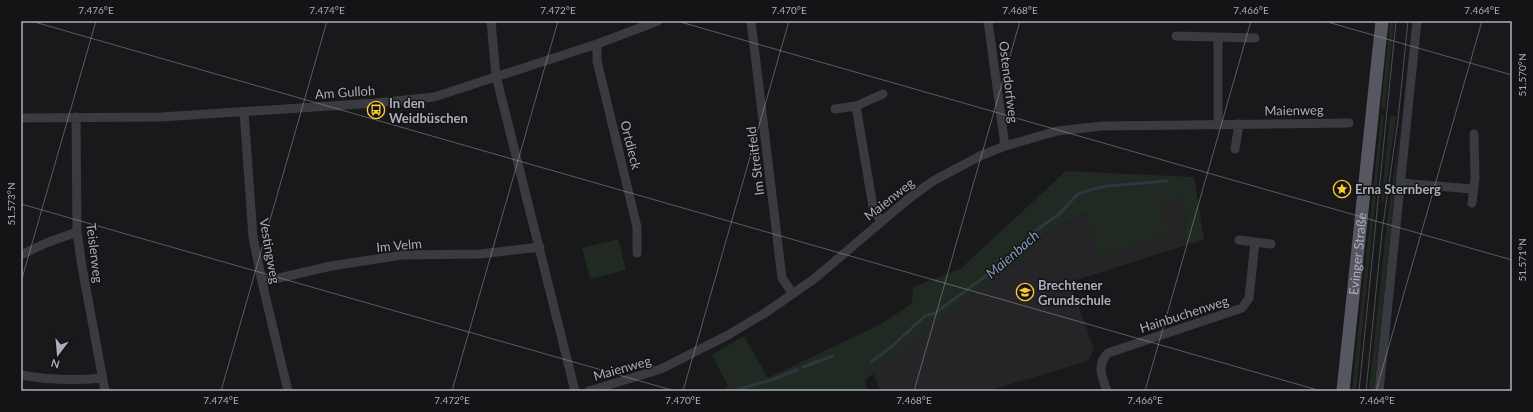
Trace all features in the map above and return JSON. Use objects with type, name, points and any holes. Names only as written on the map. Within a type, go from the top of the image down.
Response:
[{"type":"main road","name":"Evinger Straße","points":[[1343,391],[1382,21]]},
{"type":"street","points":[[492,21],[496,76],[575,391]]},
{"type":"street","name":"Am Gulloh","points":[[21,118],[161,117],[434,97],[458,91],[496,76],[597,44],[658,21]]},
{"type":"street","name":"Im Streitfeld","points":[[751,21],[782,278],[793,294]]},
{"type":"street","name":"Ostendorfweg","points":[[988,21],[1005,146]]},
{"type":"street","points":[[1379,391],[1417,21]]},
{"type":"street","points":[[1176,36],[1255,38]]},
{"type":"street","points":[[1218,37],[1218,125]]},
{"type":"street","name":"Ortdieck","points":[[597,44],[597,61],[637,227],[637,253]]},
{"type":"street","points":[[835,109],[856,106],[883,94]]},
{"type":"street","points":[[856,106],[872,207],[881,222]]},
{"type":"street","name":"Vestingweg","points":[[244,112],[253,237],[288,391]]},
{"type":"street","name":"Teislerweg","points":[[76,118],[77,232],[105,391]]},
{"type":"street","name":"Maienweg","points":[[589,391],[662,369],[728,335],[793,294],[933,181],[980,156],[1005,146],[1038,136],[1085,127],[1349,123]]},
{"type":"street","points":[[1235,149],[1239,124]]},
{"type":"street","points":[[1472,203],[1472,189],[1475,178],[1474,134]]},
{"type":"street","points":[[1401,183],[1472,189]]},
{"type":"street","points":[[21,255],[46,243],[77,232]]},
{"type":"street","points":[[1239,240],[1271,244]]},
{"type":"street","name":"Hainbuchenweg","points":[[1107,391],[1100,371],[1100,365],[1108,353],[1242,308],[1249,298],[1255,242]]},
{"type":"street","name":"Im Velm","points":[[262,282],[331,266],[402,256],[480,254],[540,247]]},
{"type":"street","points":[[21,375],[50,380],[77,381],[102,378]]},
{"type":"shaded area","points":[[1390,21],[1394,21],[1385,109],[1381,108]]},
{"type":"shaded area","points":[[1381,115],[1384,115],[1356,391],[1352,391]]},
{"type":"shaded area","points":[[1390,116],[1396,116],[1384,201],[1381,201]]},
{"type":"shaded area","points":[[1401,126],[1374,391],[1369,391],[1387,221]]},
{"type":"shaded area","points":[[1066,171],[1194,177],[1204,240],[1190,244],[1183,224],[1188,223],[1180,196],[1159,202],[1169,234],[1100,256],[1085,212],[1045,234],[1016,264],[962,301],[865,380],[867,391],[724,391],[728,386],[712,355],[744,336],[768,378],[883,323],[912,303],[913,287],[960,269]]},
{"type":"shaded area","name":"Brechtener Grundschule","points":[[1180,195],[1188,223],[1183,224],[1190,244],[1070,282],[1094,349],[1088,361],[987,391],[880,391],[873,373],[962,301],[1016,264],[1045,234],[1086,212]]},
{"type":"shaded area","points":[[618,239],[626,270],[590,279],[582,248]]},
{"type":"waterway","name":"Maienbach","points":[[871,362],[891,347],[925,316],[935,313],[1012,257],[1024,247],[1034,232],[1059,214],[1078,194],[1107,186],[1167,181]]},
{"type":"waterway","name":"Maienbach","points":[[803,367],[833,356]]},
{"type":"waterway","name":"Maienbach","points":[[733,391],[774,379],[797,370]]},
{"type":"tram line","points":[[1359,391],[1396,21]]},
{"type":"tram line","points":[[1366,391],[1382,232],[1398,120],[1408,21]]},
{"type":"place","name":"In den Weidbüschen","points":[[376,110]]},
{"type":"place","name":"Erna Sternberg","points":[[1342,189]]},
{"type":"place","name":"Brechtener Grundschule","points":[[1025,292]]}]
